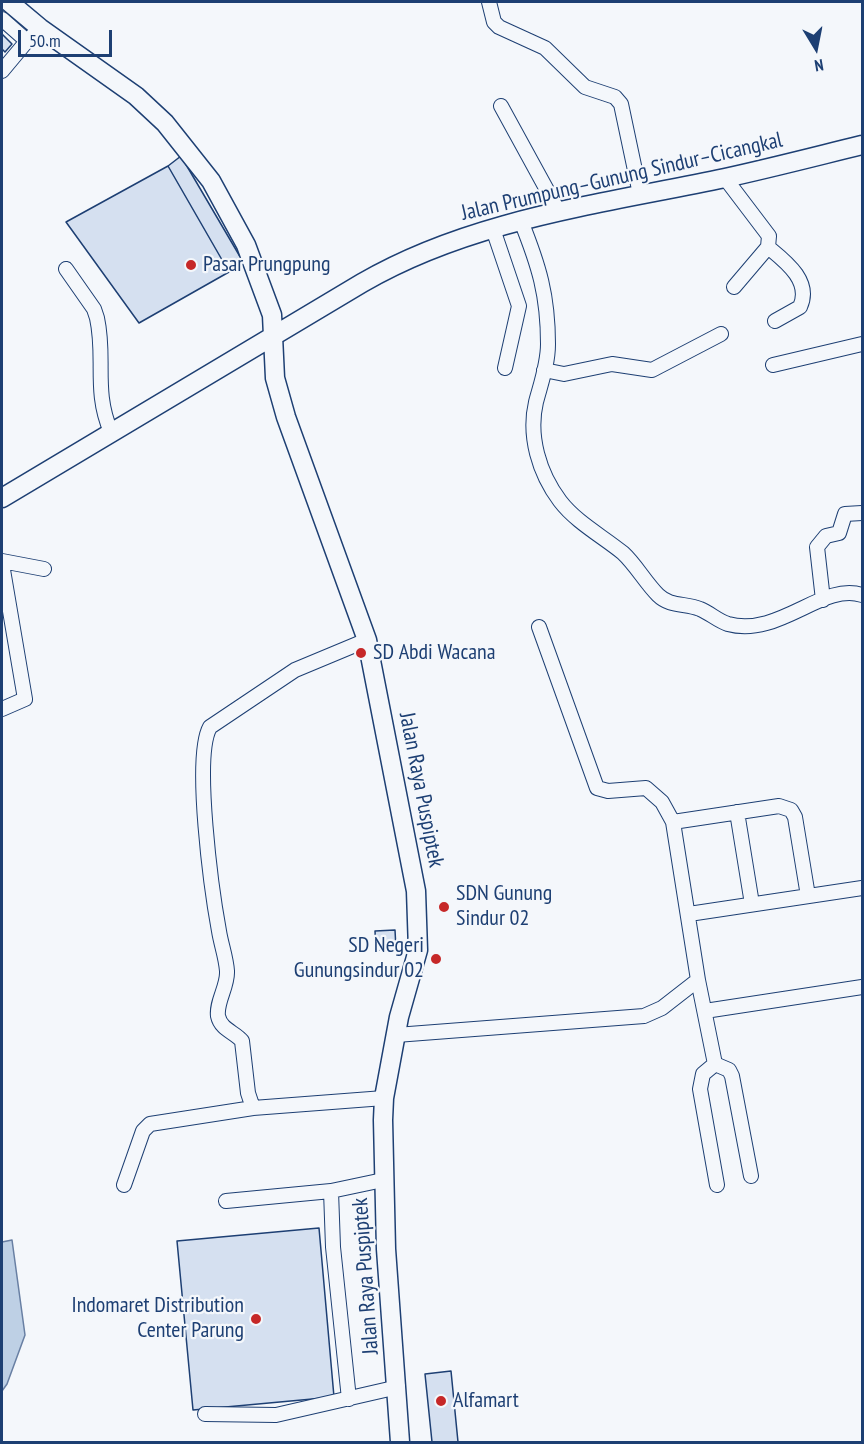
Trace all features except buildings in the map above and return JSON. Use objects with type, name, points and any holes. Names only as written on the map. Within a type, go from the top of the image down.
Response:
[{"type":"main road","name":"Jalan Raya Puspiptek","points":[[11,7],[136,96],[165,123],[211,181],[246,245],[272,315],[275,378],[286,417],[367,640],[416,891],[419,922],[418,950],[396,1035],[384,1098],[383,1180],[386,1249],[398,1387],[400,1443]]},
{"type":"main road","name":"Jalan Prumpung–Gunung Sindur–Cicangkal","points":[[2,498],[404,260],[521,221],[639,194],[725,178],[862,145]]},
{"type":"street","points":[[489,2],[494,22],[499,27],[545,48],[585,87],[615,97],[621,104],[639,194]]},
{"type":"street","points":[[11,7],[27,41]]},
{"type":"street","points":[[2,71],[40,28]]},
{"type":"street","points":[[501,106],[560,212]]},
{"type":"street","points":[[725,178],[770,236],[768,247],[734,287]]},
{"type":"street","points":[[521,221],[542,273],[548,312],[548,348],[535,405],[532,439],[552,488],[570,512],[625,555],[659,596],[673,604],[702,610],[721,622],[735,626],[769,623],[843,592],[862,595]]},
{"type":"street","points":[[493,229],[519,306],[504,368]]},
{"type":"street","points":[[768,247],[790,266],[801,284],[802,294],[800,307],[775,321]]},
{"type":"street","points":[[66,269],[94,309],[97,318],[99,388],[111,432]]},
{"type":"street","points":[[544,370],[564,374],[612,364],[652,370],[721,334]]},
{"type":"street","points":[[773,365],[862,344]]},
{"type":"street","points":[[823,600],[817,547],[826,536],[839,533],[844,514],[862,513]]},
{"type":"street","points":[[2,709],[25,699],[2,562],[44,569]]},
{"type":"street","points":[[539,627],[597,788],[608,791],[646,788],[662,802],[673,822],[698,980],[715,1064]]},
{"type":"street","points":[[253,1108],[248,1093],[242,1041],[238,1035],[224,1027],[218,1016],[227,972],[219,931],[202,787],[205,735],[210,727],[295,670],[367,640]]},
{"type":"street","points":[[673,822],[778,806],[791,810],[795,817],[808,896]]},
{"type":"street","points":[[737,812],[752,904]]},
{"type":"street","points":[[688,914],[862,888]]},
{"type":"street","points":[[396,1035],[644,1016],[662,1008],[698,980]]},
{"type":"street","points":[[705,1011],[862,991]]},
{"type":"street","points":[[715,1064],[729,1070],[732,1076],[751,1176]]},
{"type":"street","points":[[715,1064],[703,1074],[700,1089],[717,1185]]},
{"type":"street","points":[[124,1185],[143,1131],[150,1124],[253,1108],[384,1098]]},
{"type":"street","points":[[226,1201],[331,1191],[383,1180]]},
{"type":"street","points":[[331,1191],[333,1246],[349,1399]]},
{"type":"street","points":[[205,1414],[276,1415],[398,1387]]},
{"type":"water","points":[[12,1240],[25,1335],[7,1384],[2,1391],[2,1242]]},
{"type":"place","name":"Pasar Prungpung","points":[[191,265]]},
{"type":"place","name":"SD Abdi Wacana","points":[[361,653]]},
{"type":"place","name":"SDN Gunung Sindur 02","points":[[444,907]]},
{"type":"place","name":"SD Negeri Gunungsindur 02","points":[[436,959]]},
{"type":"place","name":"Indomaret Distribution Center Parung","points":[[256,1319]]},
{"type":"place","name":"Alfamart","points":[[441,1401]]}]
